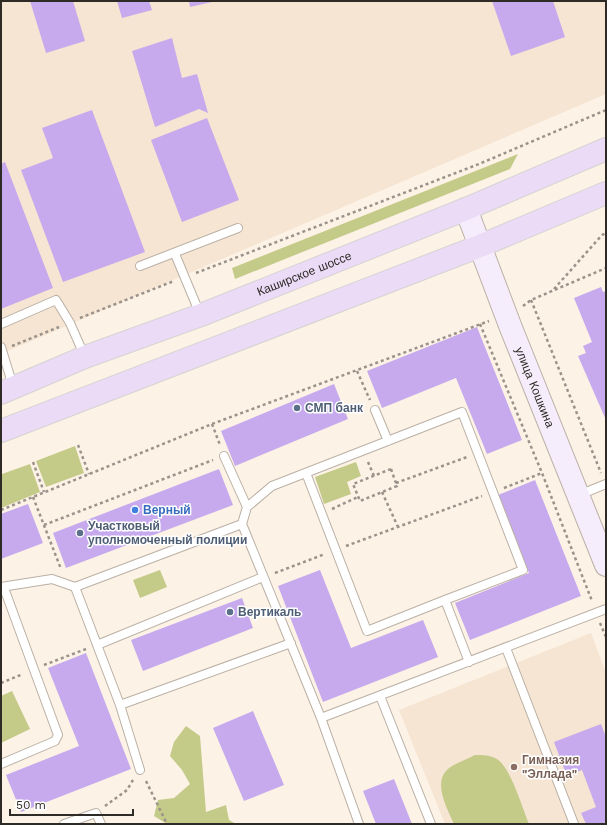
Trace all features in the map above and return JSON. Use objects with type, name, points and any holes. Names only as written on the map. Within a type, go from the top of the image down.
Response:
[{"type":"main road","name":"Каширское шоссе","points":[[7,390],[85,357],[201,315],[466,209],[606,149]]},
{"type":"main road","points":[[1,431],[480,246],[606,193]]},
{"type":"main road","name":"улица Кошкина","points":[[466,209],[506,314],[606,565]]},
{"type":"lane","points":[[140,266],[175,254],[238,228]]},
{"type":"lane","points":[[175,254],[201,315]]},
{"type":"lane","points":[[1,324],[56,300],[70,323],[85,357]]},
{"type":"lane","points":[[2,348],[7,390]]},
{"type":"lane","points":[[375,410],[388,441]]},
{"type":"lane","points":[[306,473],[334,551],[367,631],[523,570],[462,412],[272,486],[247,507],[242,524],[321,718],[359,824]]},
{"type":"lane","points":[[224,456],[247,507]]},
{"type":"lane","points":[[579,496],[606,484]]},
{"type":"lane","points":[[1,764],[55,740],[58,735],[35,669],[2,588],[52,579],[75,587],[242,524]]},
{"type":"lane","points":[[97,645],[263,577]]},
{"type":"lane","points":[[75,587],[120,705],[140,770]]},
{"type":"lane","points":[[444,600],[469,662]]},
{"type":"lane","points":[[321,718],[606,609]]},
{"type":"lane","points":[[120,705],[291,643]]},
{"type":"lane","points":[[506,648],[574,824]]},
{"type":"lane","points":[[380,696],[431,824]]},
{"type":"lane","points":[[64,824],[96,813],[101,824]]},
{"type":"path","points":[[2,348],[478,164],[606,110]]},
{"type":"path","points":[[552,291],[602,235],[606,234]]},
{"type":"path","points":[[1,510],[212,424],[357,372],[517,310],[531,300],[606,268]]},
{"type":"path","points":[[531,300],[606,484]]},
{"type":"path","points":[[480,324],[542,473],[606,637]]},
{"type":"path","points":[[357,372],[375,410]]},
{"type":"path","points":[[44,526],[224,456],[212,424]]},
{"type":"path","points":[[78,445],[89,474]]},
{"type":"path","points":[[396,483],[478,453]]},
{"type":"path","points":[[33,462],[44,492]]},
{"type":"path","points":[[391,469],[396,483],[397,486],[360,501],[353,484],[391,469]]},
{"type":"path","points":[[263,577],[542,473]]},
{"type":"path","points":[[382,492],[398,527]]},
{"type":"path","points":[[33,496],[67,585]]},
{"type":"path","points":[[321,514],[358,497]]},
{"type":"path","points":[[1,683],[97,645]]},
{"type":"path","points":[[96,813],[127,790],[140,770]]},
{"type":"path","points":[[140,770],[167,824]]},
{"type":"shaded area","points":[[1,1],[606,1],[606,94],[1,354]]},
{"type":"shaded area","name":"Гимназия \"Эллада\"","points":[[591,633],[606,673],[606,824],[445,824],[399,710]]},
{"type":"green space","points":[[518,154],[510,169],[235,279],[232,268]]},
{"type":"green space","points":[[75,446],[84,473],[46,487],[36,461]]},
{"type":"green space","points":[[356,462],[361,476],[347,482],[351,494],[324,504],[315,477]]},
{"type":"green space","points":[[30,464],[40,492],[1,508],[1,472],[2,474]]},
{"type":"green space","points":[[160,570],[167,587],[140,598],[133,580]]},
{"type":"green space","points":[[12,691],[30,729],[1,743],[1,696]]},
{"type":"green space","points":[[186,726],[200,736],[206,812],[226,805],[229,820],[236,824],[167,824],[154,816],[158,800],[174,798],[190,784],[182,770],[170,756],[174,742]]},
{"type":"green space","points":[[475,755],[492,757],[497,759],[502,764],[516,789],[529,824],[454,824],[444,802],[441,786],[442,778],[445,772],[452,766]]},
{"type":"building","points":[[30,1],[73,1],[85,41],[46,53]]},
{"type":"building","points":[[117,1],[149,1],[152,10],[122,18]]},
{"type":"building","points":[[189,1],[212,1],[212,2],[190,7]]},
{"type":"building","points":[[492,1],[553,1],[565,37],[511,56]]},
{"type":"building","points":[[172,38],[182,78],[197,74],[208,113],[199,109],[155,127],[132,51]]},
{"type":"building","points":[[92,110],[145,252],[63,282],[21,170],[53,158],[42,128]]},
{"type":"building","points":[[207,118],[239,200],[182,222],[151,140]]},
{"type":"building","points":[[5,162],[53,288],[1,309],[1,164]]},
{"type":"building","points":[[601,287],[603,292],[606,291],[606,420],[578,356],[586,353],[583,346],[592,342],[574,298]]},
{"type":"building","points":[[477,327],[522,440],[487,454],[456,378],[382,408],[367,371]]},
{"type":"building","points":[[334,384],[348,419],[235,466],[221,431]]},
{"type":"building","points":[[219,469],[233,505],[66,568],[53,533]]},
{"type":"building","points":[[535,480],[581,596],[470,640],[455,603],[529,573],[498,495]]},
{"type":"building","points":[[28,504],[43,543],[1,559],[1,514]]},
{"type":"building","points":[[320,570],[351,648],[423,620],[438,657],[323,702],[278,586]]},
{"type":"building","points":[[242,598],[253,628],[143,671],[131,640]]},
{"type":"building","points":[[86,653],[131,769],[21,812],[6,775],[79,746],[48,668]]},
{"type":"building","points":[[253,711],[284,785],[244,801],[213,728]]},
{"type":"building","points":[[601,724],[606,737],[606,824],[586,824],[581,813],[596,807],[582,770],[567,776],[554,742]]},
{"type":"building","points":[[394,779],[412,824],[376,824],[363,791]]},
{"type":"place","name":"СМП банк","points":[[297,408]]},
{"type":"place","name":"Верный","points":[[135,510]]},
{"type":"place","name":"Участковый уполномоченный полиции","points":[[80,533]]},
{"type":"place","name":"Вертикаль","points":[[230,612]]},
{"type":"place","name":"Гимназия \"Эллада\"","points":[[514,767]]}]
